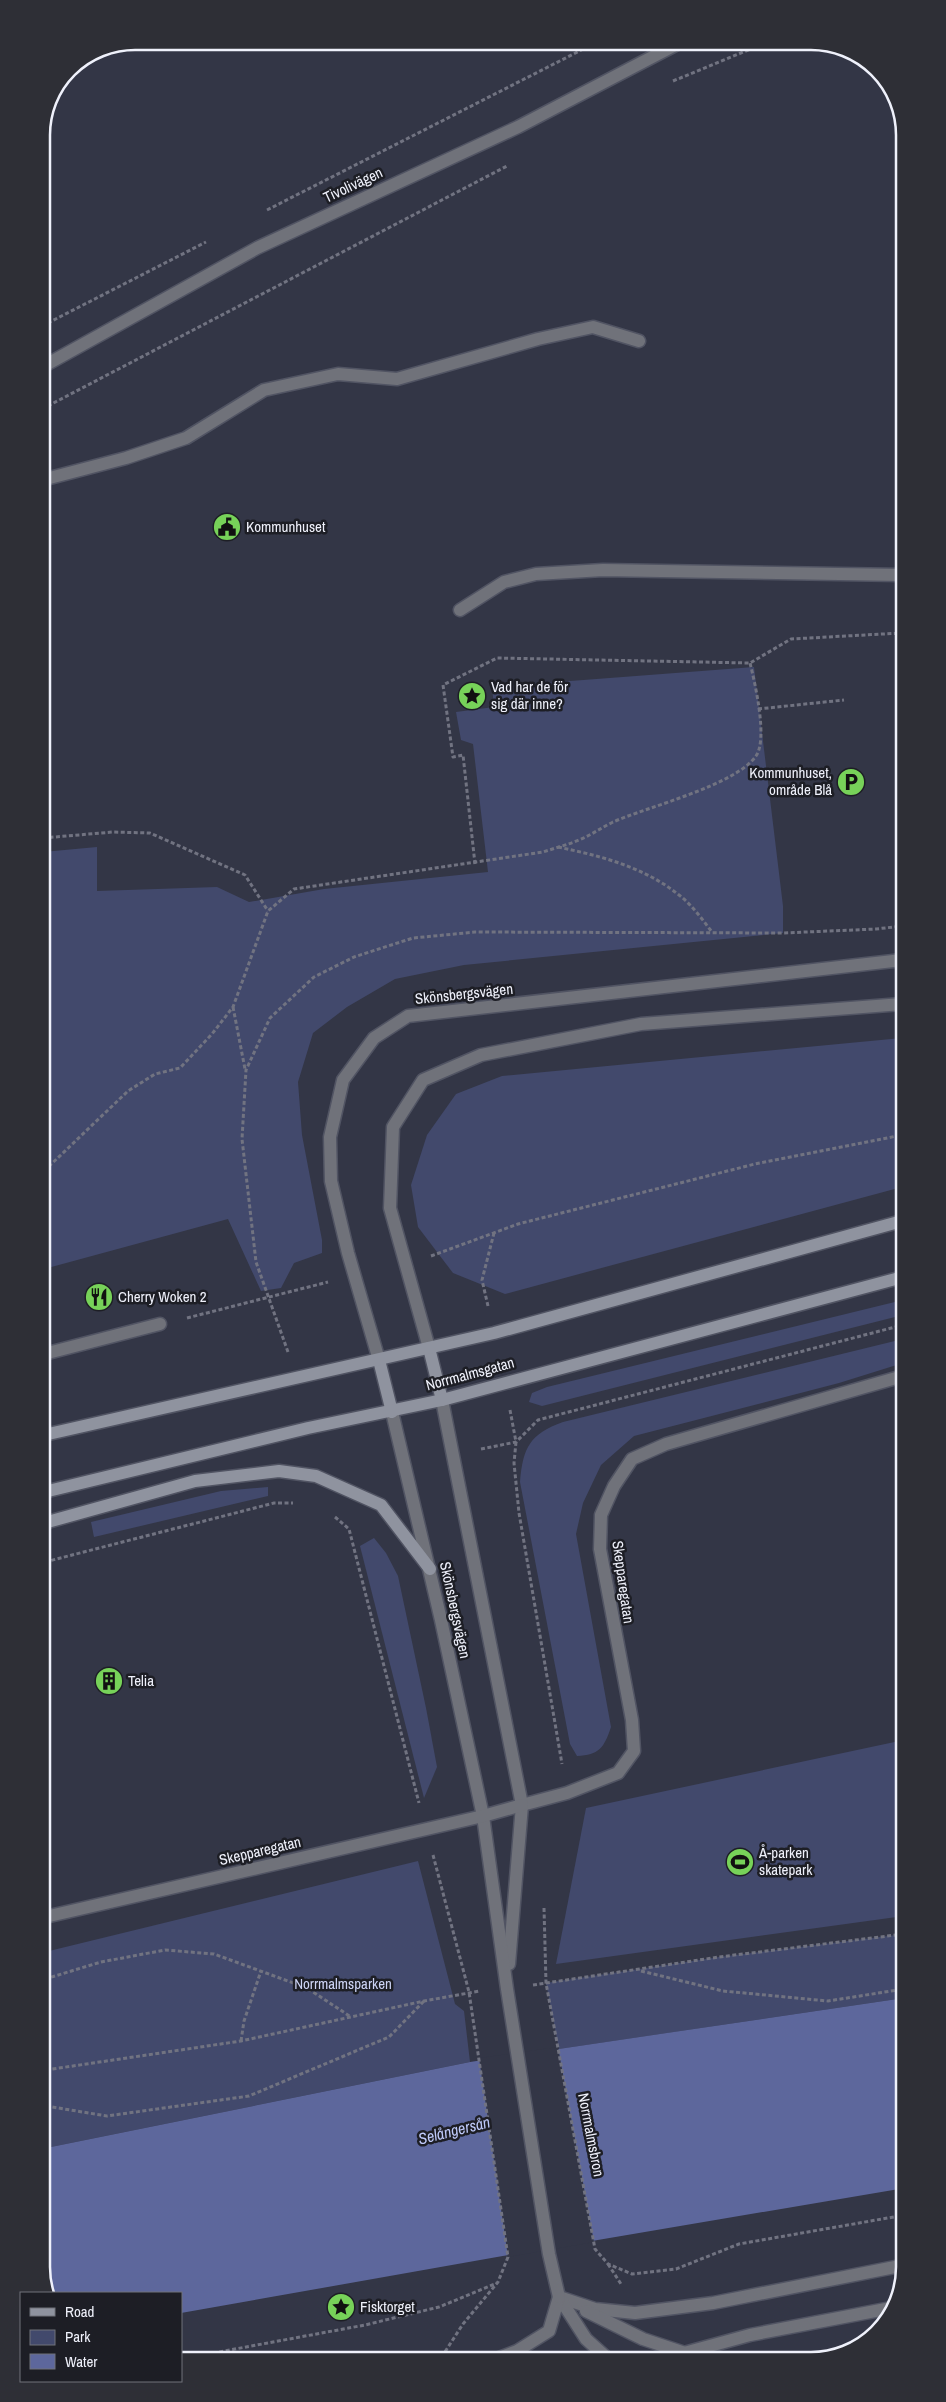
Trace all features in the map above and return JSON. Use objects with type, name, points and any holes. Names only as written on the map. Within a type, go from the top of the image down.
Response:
[{"type":"main road","points":[[50,1435],[297,1376],[378,1360],[517,1327],[896,1223]]},
{"type":"main road","name":"Norrmalmsgatan","points":[[50,1491],[308,1428],[392,1412],[442,1400],[896,1279]]},
{"type":"main road","points":[[429,1348],[442,1400]]},
{"type":"main road","points":[[378,1360],[392,1412]]},
{"type":"main road","points":[[50,1521],[195,1481],[280,1471],[316,1476],[381,1505],[430,1569]]},
{"type":"street","name":"Tivolivägen","points":[[50,364],[257,248],[518,126],[666,50]]},
{"type":"street","points":[[50,478],[126,458],[186,438],[264,390],[338,374],[397,378],[538,339],[593,327],[640,341]]},
{"type":"street","points":[[460,610],[504,582],[536,574],[603,570],[896,575]]},
{"type":"street","name":"Skönsbergsvägen","points":[[378,1360],[348,1253],[331,1181],[330,1137],[343,1080],[374,1038],[408,1016],[896,961]]},
{"type":"street","points":[[429,1348],[390,1208],[393,1126],[423,1080],[481,1055],[641,1024],[896,1004]]},
{"type":"street","points":[[50,1352],[160,1324]]},
{"type":"street","name":"Skepparegatan","points":[[522,1805],[567,1792],[618,1773],[634,1751],[632,1720],[600,1549],[600,1515],[614,1486],[632,1459],[666,1444],[896,1378]]},
{"type":"street","name":"Skönsbergsvägen","points":[[442,1400],[522,1805],[507,1989]]},
{"type":"street","name":"Skönsbergsvägen","points":[[392,1412],[430,1569],[483,1816],[507,1989],[548,2250],[559,2297]]},
{"type":"street","points":[[483,1816],[522,1805]]},
{"type":"street","name":"Skepparegatan","points":[[50,1916],[483,1816]]},
{"type":"street","points":[[559,2297],[595,2309],[635,2313],[713,2303],[896,2267]]},
{"type":"street","points":[[559,2297],[643,2339],[680,2352]]},
{"type":"street","points":[[559,2297],[586,2339],[600,2352]]},
{"type":"street","points":[[517,2352],[549,2331],[559,2297]]},
{"type":"street","points":[[698,2352],[750,2335],[885,2309]]},
{"type":"path","points":[[260,214],[582,50]]},
{"type":"path","points":[[665,84],[750,50]]},
{"type":"path","points":[[50,405],[514,162]]},
{"type":"path","points":[[50,322],[208,240]]},
{"type":"path","points":[[475,864],[463,755],[453,757],[443,685],[497,658],[750,663],[791,639],[896,633]]},
{"type":"path","points":[[50,1164],[128,1091],[155,1074],[180,1068],[233,1007],[268,911],[294,889],[376,875],[475,864],[543,852],[580,840],[612,822],[705,788],[747,765],[757,755],[761,738],[750,663]]},
{"type":"path","points":[[758,709],[844,700]]},
{"type":"path","points":[[50,837],[114,832],[150,833],[245,875],[268,911]]},
{"type":"path","points":[[557,847],[619,862],[649,875],[679,895],[712,933]]},
{"type":"path","points":[[233,1007],[246,1070]]},
{"type":"path","points":[[494,1233],[518,1224],[755,1164],[896,1136]]},
{"type":"path","points":[[567,1792],[519,1513],[514,1463],[516,1442],[538,1420],[896,1327]]},
{"type":"path","points":[[50,1560],[274,1503],[301,1503]]},
{"type":"path","name":"Norrmalmsbron","points":[[544,1907],[546,1983],[595,2248],[608,2264],[632,2274],[676,2269],[739,2244],[896,2217]]},
{"type":"path","points":[[50,2069],[241,2040],[469,1992],[507,1989],[638,1971],[719,1957],[896,1935]]},
{"type":"path","points":[[50,1978],[101,1962],[165,1950],[214,1954],[308,1988],[352,2017]]},
{"type":"path","points":[[241,2040],[244,2021],[261,1971]]},
{"type":"path","points":[[638,1971],[724,1991],[828,2000],[896,1990]]},
{"type":"path","points":[[445,2352],[463,2324],[498,2282],[508,2257],[469,1992]]},
{"type":"path","points":[[50,2107],[107,2116],[249,2096],[389,2037],[424,2000]]},
{"type":"path","points":[[219,2352],[365,2325],[439,2307],[498,2282]]},
{"type":"green space","points":[[754,667],[783,906],[783,933],[464,965],[395,979],[347,1007],[313,1033],[298,1082],[302,1135],[322,1240],[322,1253],[294,1263],[281,1288],[261,1291],[228,1219],[50,1267],[50,851],[97,847],[97,891],[217,887],[249,902],[324,889],[488,872],[473,744],[461,740],[456,712],[494,707],[492,687]]},
{"type":"green space","points":[[896,1039],[896,1189],[505,1294],[453,1273],[418,1227],[411,1185],[427,1135],[456,1094],[502,1076]]},
{"type":"green space","points":[[896,1302],[896,1317],[542,1406],[529,1402],[532,1393],[547,1387]]},
{"type":"green space","points":[[896,1341],[896,1365],[839,1383],[634,1436],[601,1465],[583,1503],[576,1534],[611,1727],[600,1749],[591,1754],[577,1756],[570,1744],[520,1482],[523,1460],[530,1443],[543,1432],[563,1422]]},
{"type":"green space","points":[[268,1487],[268,1496],[94,1537],[91,1522],[221,1491]]},
{"type":"green space","points":[[374,1538],[386,1553],[398,1576],[426,1708],[437,1767],[424,1798],[360,1546]]},
{"type":"green space","name":"Å-parken skatepark","points":[[896,1742],[896,1917],[556,1964],[586,1808]]},
{"type":"green space","name":"Norrmalmsparken","points":[[418,1861],[455,2004],[464,2011],[470,2062],[50,2147],[50,1951]]},
{"type":"green space","points":[[896,1935],[896,1999],[559,2049],[546,1983],[719,1957]]},
{"type":"water","name":"Selångersån","points":[[896,1999],[896,2190],[182,2313],[182,2292],[53,2292],[50,2267],[50,2147],[470,2062]]},
{"type":"pier","points":[[558,2047],[594,2242],[508,2257],[479,2058]]},
{"type":"place","name":"Kommunhuset","points":[[227,527]]},
{"type":"place","name":"Vad har de för sig där inne?","points":[[472,696]]},
{"type":"place","name":"Kommunhuset, område Blå","points":[[851,782]]},
{"type":"place","name":"Cherry Woken 2","points":[[99,1297]]},
{"type":"place","name":"Telia","points":[[109,1681]]},
{"type":"place","name":"Å-parken skatepark","points":[[740,1862]]},
{"type":"place","name":"Fisktorget","points":[[341,2307]]}]
